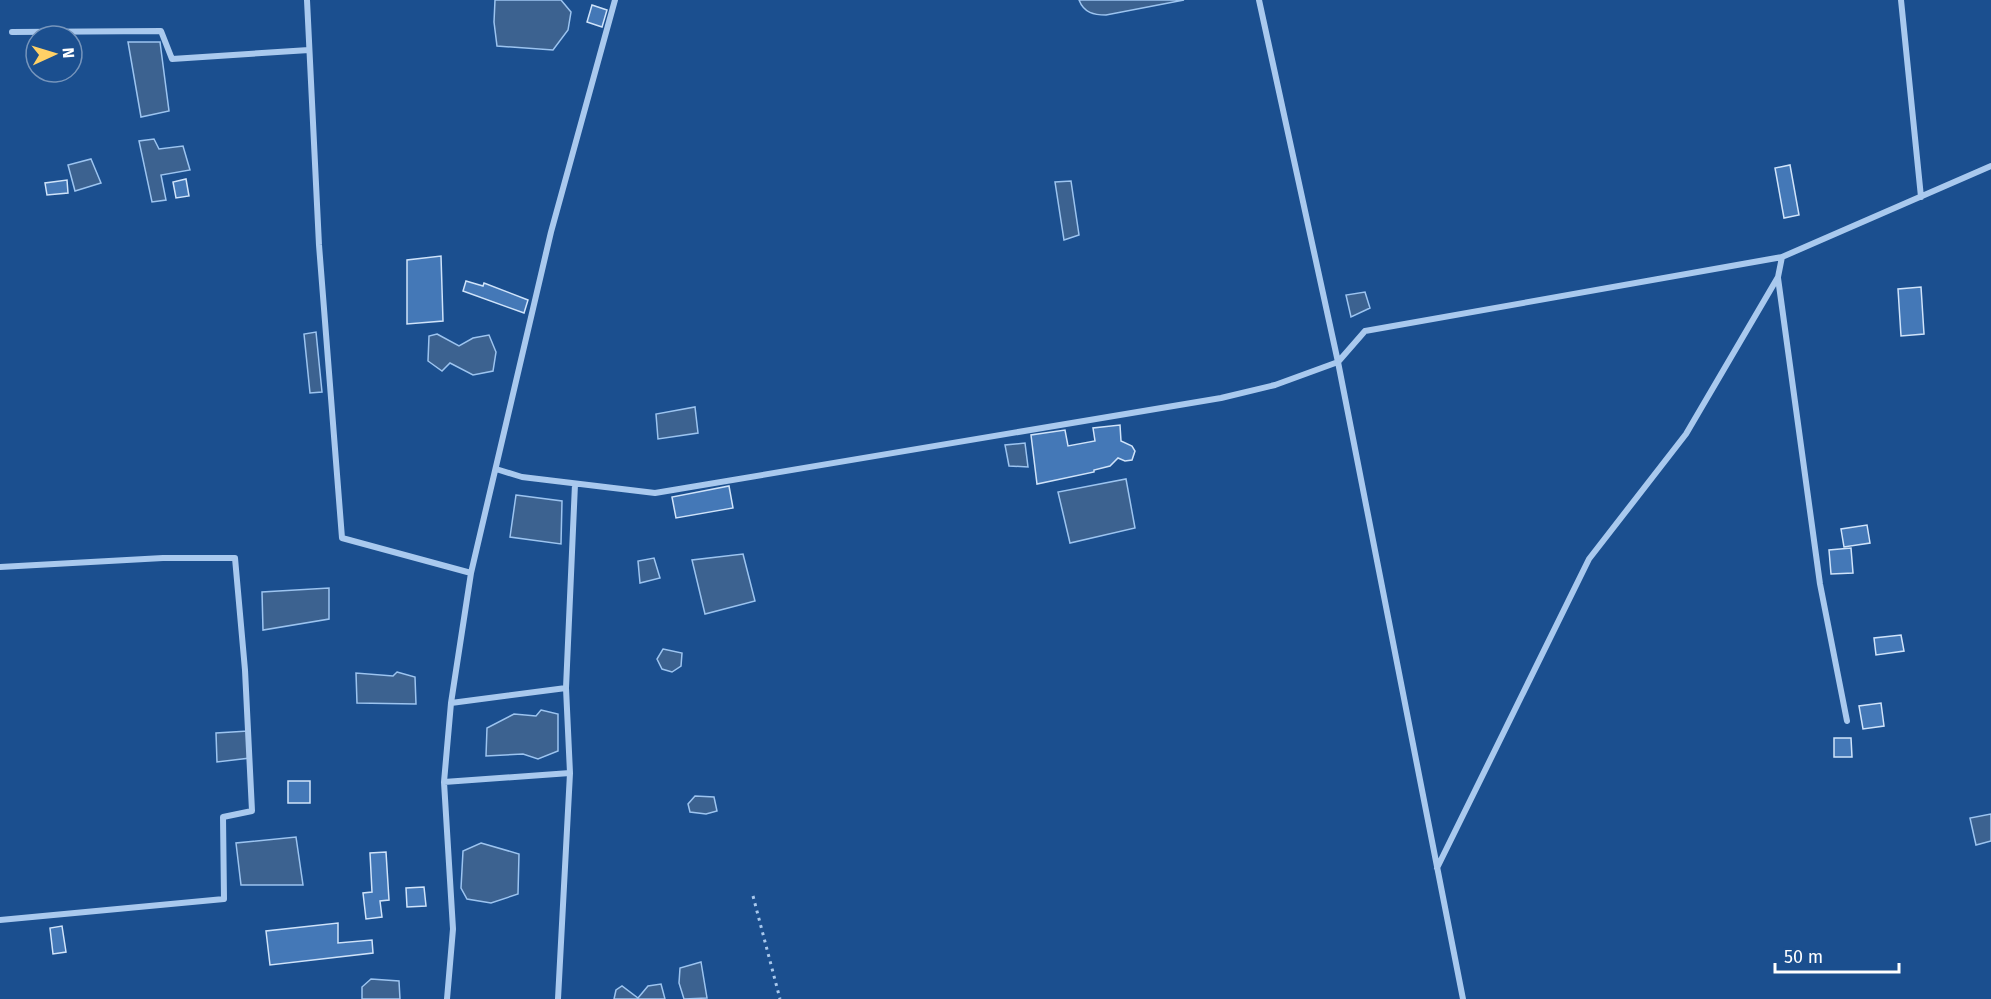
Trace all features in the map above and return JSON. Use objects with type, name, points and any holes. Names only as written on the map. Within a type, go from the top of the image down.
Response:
[{"type":"street","points":[[307,0],[319,245],[342,538],[471,573]]},
{"type":"street","points":[[447,999],[453,929],[444,782],[452,703],[471,573],[551,232],[615,0]]},
{"type":"street","points":[[1259,0],[1338,362],[1463,999]]},
{"type":"street","points":[[1902,0],[1921,196]]},
{"type":"street","points":[[12,32],[161,31],[172,59],[309,50]]},
{"type":"street","points":[[496,470],[522,477],[655,493],[1221,398],[1275,386],[1338,362],[1365,332],[1782,257],[1991,166]]},
{"type":"street","points":[[1437,868],[1589,559],[1686,434],[1778,277],[1782,257]]},
{"type":"street","points":[[1778,277],[1820,584],[1847,721]]},
{"type":"street","points":[[558,999],[570,773],[566,688],[575,483]]},
{"type":"street","points":[[0,567],[164,558],[235,558],[245,670],[252,811],[223,817],[224,899],[0,920]]},
{"type":"street","points":[[452,703],[566,688]]},
{"type":"street","points":[[444,782],[570,773]]},
{"type":"path","points":[[753,896],[780,999]]},
{"type":"water","points":[[495,0],[561,0],[571,12],[568,30],[553,50],[497,46],[494,22]]},
{"type":"water","points":[[1079,0],[1184,0],[1106,15],[1090,12]]},
{"type":"water","points":[[128,42],[160,42],[169,111],[141,117]]},
{"type":"water","points":[[154,139],[159,149],[183,146],[190,170],[161,175],[166,200],[152,202],[139,141]]},
{"type":"water","points":[[91,159],[101,183],[75,191],[68,165]]},
{"type":"water","points":[[1071,181],[1079,235],[1064,240],[1055,182]]},
{"type":"water","points":[[1365,292],[1370,308],[1351,317],[1346,295]]},
{"type":"water","points":[[316,332],[322,392],[310,393],[304,334]]},
{"type":"water","points":[[437,334],[459,346],[473,338],[489,335],[496,352],[493,371],[473,375],[450,363],[442,371],[428,361],[429,336]]},
{"type":"water","points":[[695,407],[698,433],[658,439],[656,414]]},
{"type":"water","points":[[1025,443],[1028,467],[1009,466],[1005,445]]},
{"type":"water","points":[[1126,479],[1135,528],[1070,543],[1058,492]]},
{"type":"water","points":[[516,495],[562,501],[561,544],[510,537]]},
{"type":"water","points":[[743,554],[755,601],[705,614],[692,560]]},
{"type":"water","points":[[654,558],[660,578],[640,583],[638,561]]},
{"type":"water","points":[[329,588],[329,619],[263,630],[262,592]]},
{"type":"water","points":[[663,649],[682,653],[681,666],[672,672],[662,669],[657,659]]},
{"type":"water","points":[[397,672],[415,677],[416,704],[357,703],[356,673],[393,676]]},
{"type":"water","points":[[541,710],[558,714],[558,751],[538,759],[523,754],[486,756],[487,728],[514,714],[536,716]]},
{"type":"water","points":[[248,731],[250,758],[217,762],[216,733]]},
{"type":"water","points":[[695,796],[714,797],[717,811],[706,814],[690,812],[688,804]]},
{"type":"water","points":[[1991,814],[1991,841],[1976,845],[1970,818]]},
{"type":"water","points":[[296,837],[303,885],[241,885],[236,843]]},
{"type":"water","points":[[481,843],[519,854],[518,894],[491,903],[467,899],[461,888],[463,851]]},
{"type":"water","points":[[701,962],[707,998],[684,999],[679,983],[680,968]]},
{"type":"water","points":[[371,979],[399,981],[400,999],[362,999],[362,987]]},
{"type":"water","points":[[661,984],[665,999],[614,999],[616,990],[622,986],[638,998],[648,986]]},
{"type":"building","points":[[592,5],[607,10],[602,27],[587,22]]},
{"type":"building","points":[[1790,165],[1799,215],[1784,218],[1775,168]]},
{"type":"building","points":[[186,179],[189,196],[176,198],[173,182]]},
{"type":"building","points":[[67,180],[68,193],[47,195],[45,183]]},
{"type":"building","points":[[441,256],[443,321],[407,324],[407,260]]},
{"type":"building","points":[[466,281],[483,286],[484,283],[528,300],[524,313],[463,291]]},
{"type":"building","points":[[1921,287],[1924,334],[1901,336],[1898,289]]},
{"type":"building","points":[[1120,425],[1121,441],[1132,446],[1135,451],[1132,460],[1125,461],[1118,458],[1110,466],[1094,470],[1094,472],[1037,484],[1031,435],[1065,430],[1068,446],[1095,441],[1093,428]]},
{"type":"building","points":[[729,486],[733,508],[676,518],[672,497]]},
{"type":"building","points":[[1867,525],[1870,543],[1844,547],[1841,529]]},
{"type":"building","points":[[1851,548],[1853,573],[1831,574],[1829,550]]},
{"type":"building","points":[[1901,635],[1904,651],[1876,655],[1874,638]]},
{"type":"building","points":[[1881,703],[1884,726],[1863,729],[1859,706]]},
{"type":"building","points":[[1834,738],[1851,738],[1852,757],[1834,757]]},
{"type":"building","points":[[288,781],[310,781],[310,803],[288,803]]},
{"type":"building","points":[[386,852],[389,900],[380,901],[382,917],[366,919],[363,893],[372,892],[370,853]]},
{"type":"building","points":[[424,887],[426,906],[407,907],[406,888]]},
{"type":"building","points":[[338,923],[338,943],[372,940],[373,953],[270,965],[266,931]]},
{"type":"building","points":[[62,926],[66,952],[53,954],[50,928]]}]
